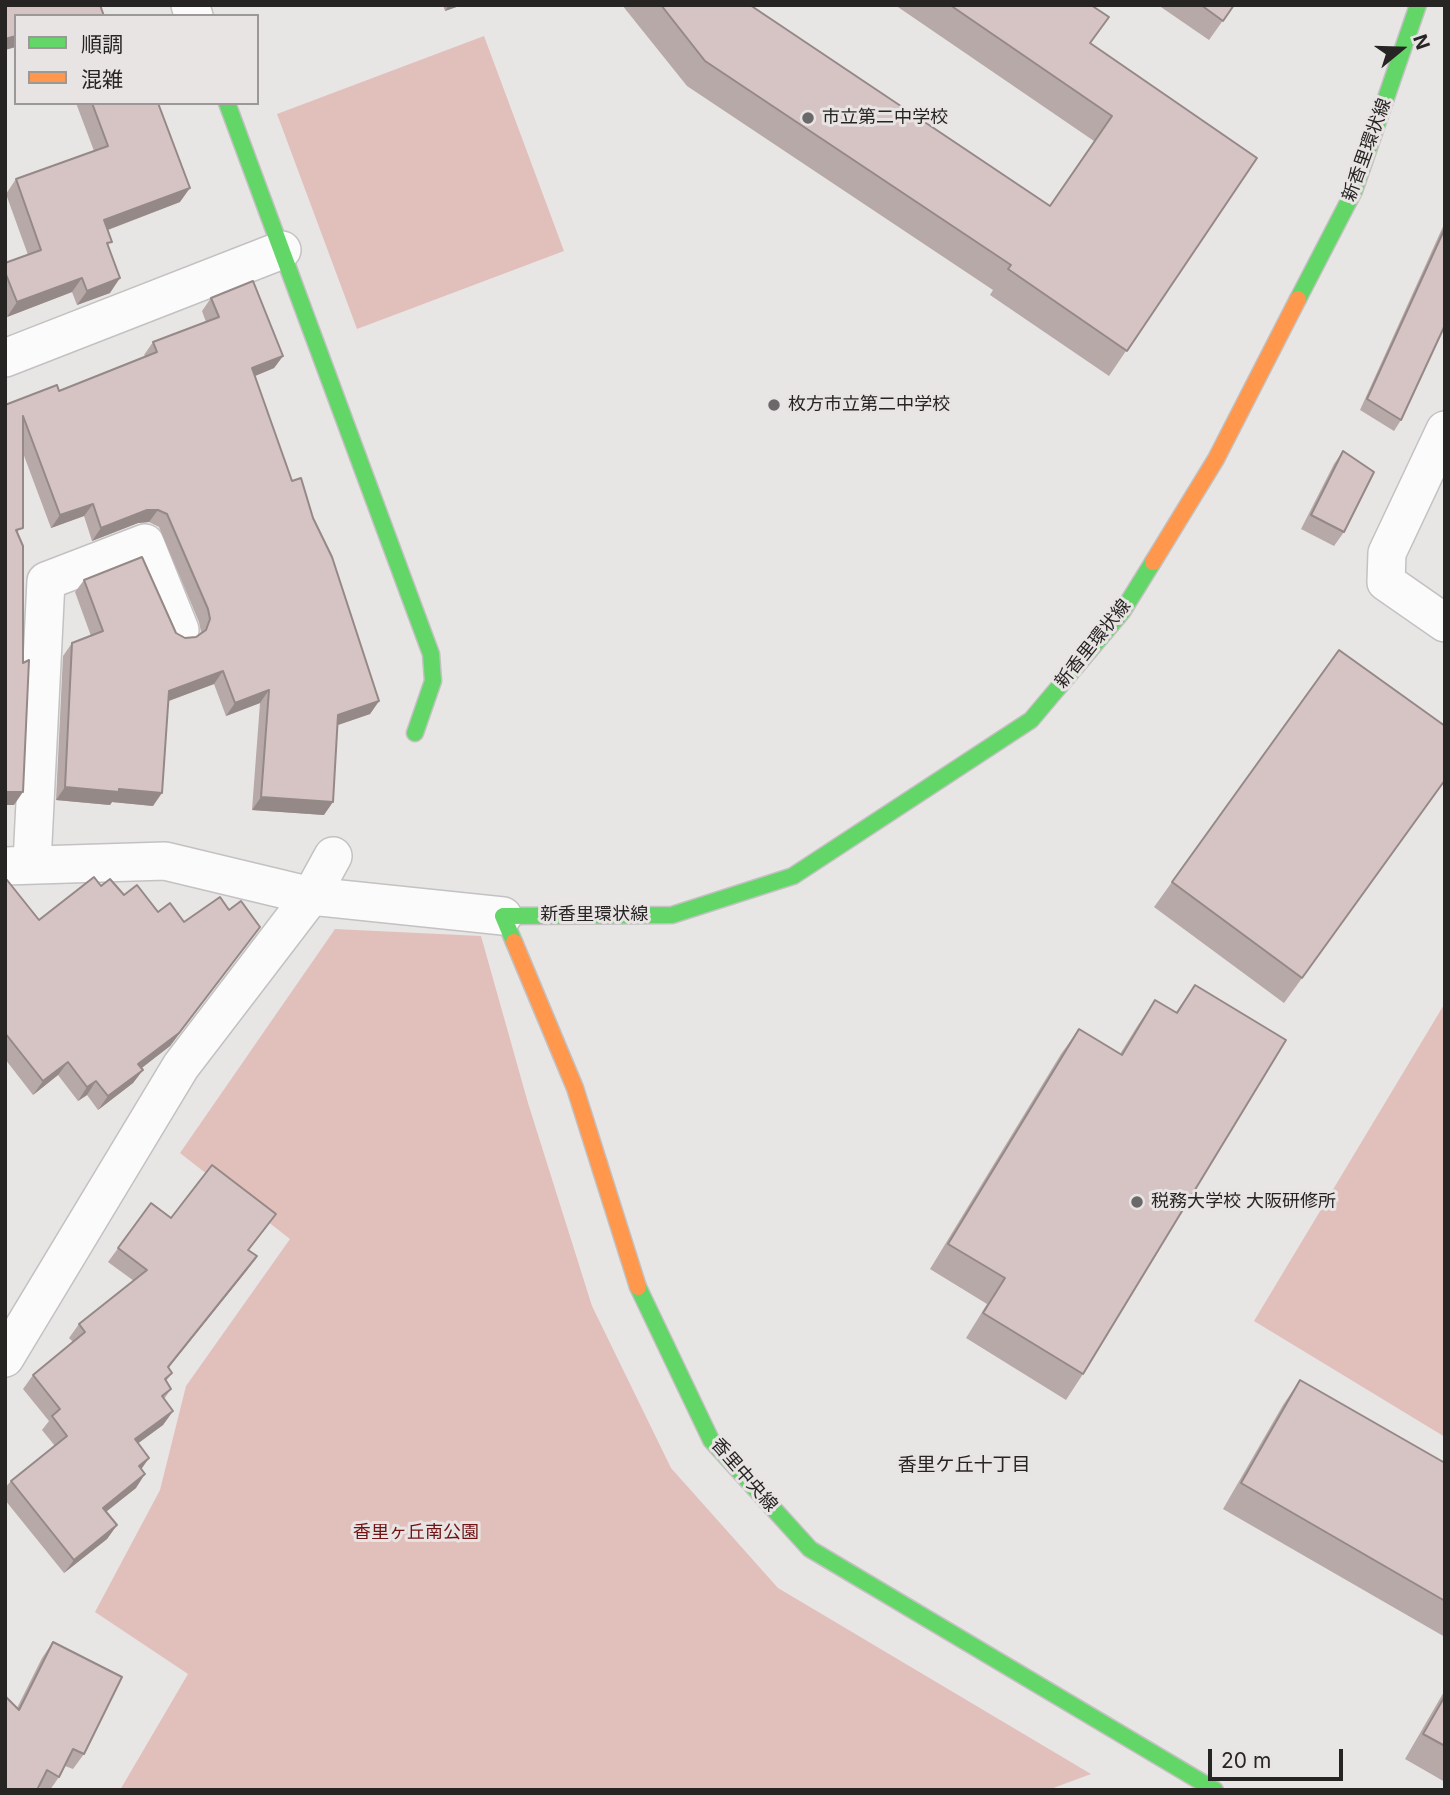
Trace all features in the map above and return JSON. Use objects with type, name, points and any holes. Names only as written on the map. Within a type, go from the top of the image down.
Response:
[{"type":"street","name":"新香里環状線","points":[[503,916],[672,915],[793,876],[1031,720],[1122,612],[1216,459],[1354,191],[1418,5]]},
{"type":"street","points":[[228,105],[430,654],[433,681],[415,733]]},
{"type":"street","points":[[5,358],[282,250]]},
{"type":"street","points":[[1445,430],[1387,553],[1386,582],[1445,623]]},
{"type":"street","points":[[180,630],[145,543],[46,581],[19,865],[164,861],[312,897],[503,916]]},
{"type":"street","points":[[5,1358],[181,1066],[312,897],[333,856]]},
{"type":"street","name":"香里中央線","points":[[503,916],[575,1088],[638,1287],[712,1440],[810,1549],[1215,1790]]},
{"type":"green space","points":[[484,36],[564,251],[357,329],[277,114]]},
{"type":"green space","name":"香里ヶ丘南公園","points":[[335,929],[481,936],[528,1103],[592,1306],[671,1468],[778,1588],[1091,1774],[1048,1790],[120,1790],[188,1674],[95,1612],[160,1490],[186,1386],[290,1239],[180,1153]]},
{"type":"green space","points":[[1445,1003],[1445,1437],[1254,1321]]},
{"type":"building","points":[[5,5],[100,5],[103,14],[14,14],[14,37],[5,39]]},
{"type":"building","points":[[661,5],[750,5],[1050,206],[1112,116],[950,5],[1091,5],[1109,17],[1090,43],[1257,158],[1127,351],[1008,269],[1011,265],[705,61]]},
{"type":"building","points":[[1201,5],[1234,5],[1223,21]]},
{"type":"building","points":[[93,105],[159,105],[190,188],[104,220],[112,242],[107,243],[120,278],[87,291],[82,278],[17,302],[5,272],[5,263],[41,250],[16,179],[108,146]]},
{"type":"building","points":[[1445,228],[1445,325],[1401,420],[1367,399]]},
{"type":"building","points":[[253,281],[283,356],[252,368],[292,481],[301,478],[313,518],[332,557],[379,701],[338,715],[333,802],[261,797],[269,690],[235,703],[223,671],[169,691],[162,793],[65,787],[72,643],[103,631],[84,580],[142,557],[176,633],[185,638],[196,637],[206,630],[210,619],[167,514],[158,510],[147,510],[101,528],[93,504],[60,515],[23,416],[23,528],[16,530],[23,546],[23,663],[29,660],[23,792],[5,792],[5,405],[57,385],[59,391],[157,352],[153,342],[219,317],[211,298]]},
{"type":"building","points":[[1343,451],[1374,472],[1344,532],[1311,515]]},
{"type":"building","points":[[1339,650],[1445,726],[1445,780],[1302,978],[1172,882]]},
{"type":"building","points":[[94,877],[101,886],[110,879],[124,895],[137,885],[158,912],[170,903],[184,922],[220,897],[229,910],[241,901],[260,927],[179,1033],[138,1064],[143,1070],[108,1096],[96,1081],[87,1087],[68,1062],[43,1081],[5,1033],[5,882],[7,880],[39,920]]},
{"type":"building","points":[[1195,985],[1286,1040],[1083,1374],[983,1313],[1005,1278],[948,1244],[1079,1029],[1122,1055],[1155,1000],[1177,1013]]},
{"type":"building","points":[[212,1165],[276,1214],[248,1250],[257,1256],[168,1367],[172,1373],[165,1379],[171,1389],[162,1396],[173,1411],[135,1439],[149,1458],[139,1466],[145,1474],[103,1508],[117,1525],[74,1560],[11,1481],[67,1436],[52,1416],[60,1409],[33,1375],[85,1332],[79,1324],[147,1270],[118,1248],[151,1203],[171,1218]]},
{"type":"building","points":[[1300,1380],[1445,1463],[1445,1601],[1241,1483]]},
{"type":"building","points":[[53,1642],[122,1677],[84,1754],[73,1749],[59,1777],[47,1770],[37,1790],[5,1790],[5,1696],[19,1710]]},
{"type":"building","points":[[1445,1696],[1445,1746],[1423,1734]]},
{"type":"traffic: fast","points":[[1298,299],[1354,191],[1418,5]]},
{"type":"traffic: fast","points":[[228,105],[431,654],[433,681],[415,733]]},
{"type":"traffic: fast","points":[[514,942],[503,916],[672,915],[793,876],[1031,720],[1122,612],[1153,562]]},
{"type":"traffic: fast","points":[[638,1287],[711,1440],[810,1549],[1215,1790]]},
{"type":"traffic: slow","points":[[1153,562],[1216,459],[1298,299]]},
{"type":"traffic: slow","points":[[514,942],[575,1088],[638,1287]]},
{"type":"place","name":"市立第二中学校","points":[[808,118]]},
{"type":"place","name":"枚方市立第二中学校","points":[[774,405]]},
{"type":"place","name":"税務大学校 大阪研修所","points":[[1137,1202]]},
{"type":"district","name":"香里ケ丘十丁目","points":[[964,1465]]}]
